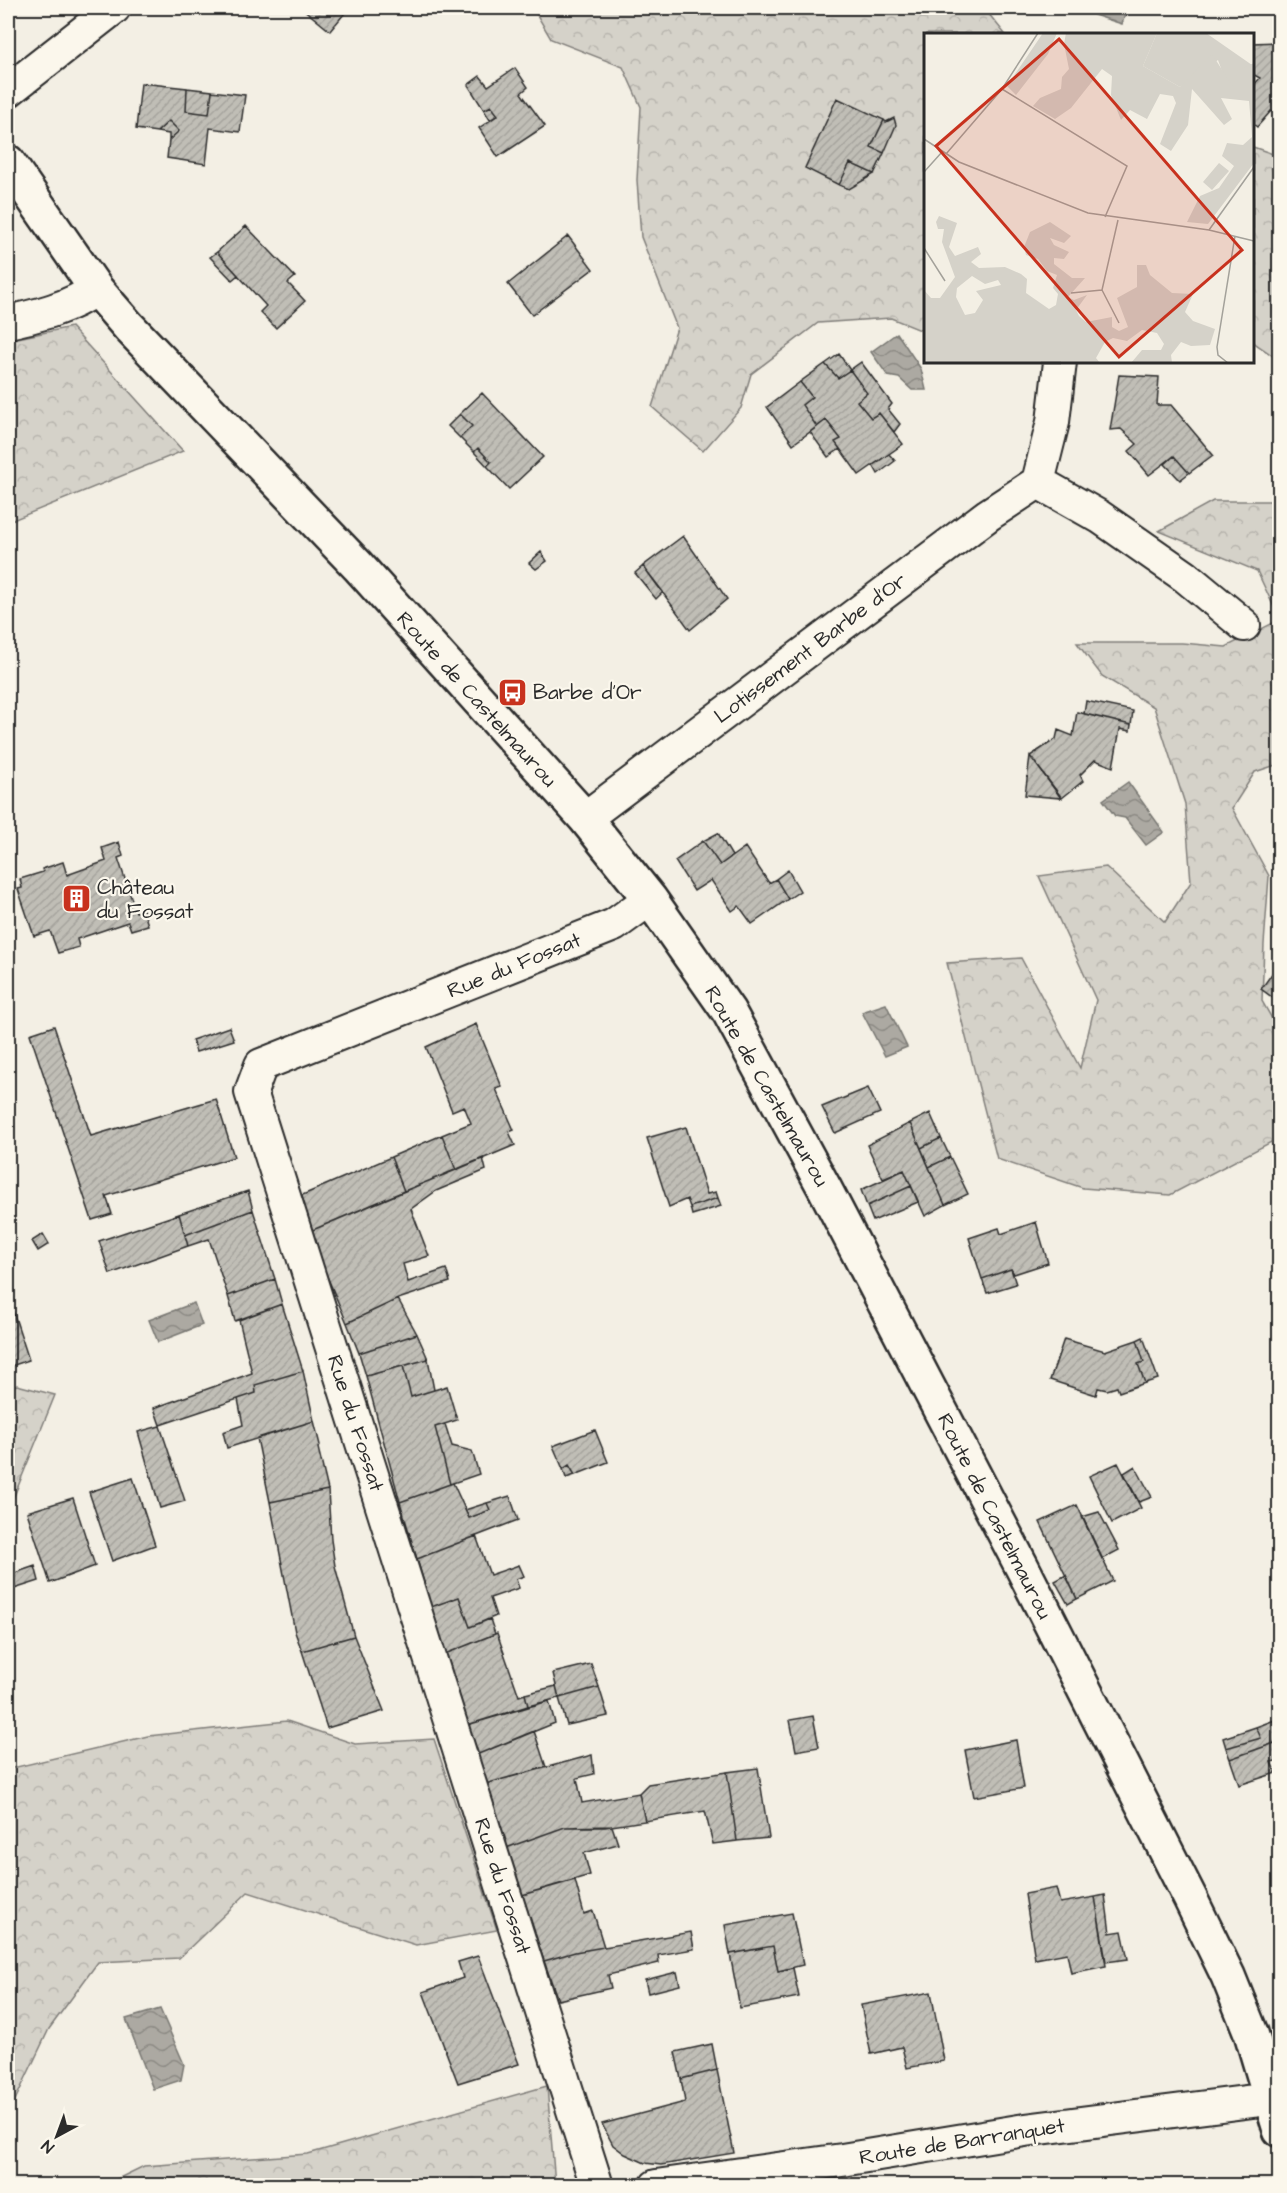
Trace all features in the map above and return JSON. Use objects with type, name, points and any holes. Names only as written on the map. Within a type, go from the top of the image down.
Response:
[{"type":"street","points":[[8,91],[114,8]]},
{"type":"street","name":"Route de Castelmaurou","points":[[8,162],[96,289],[128,326],[358,566],[585,818],[650,899],[729,1012],[831,1199],[1017,1557],[1228,1977],[1251,2034],[1279,2128]]},
{"type":"street","points":[[8,322],[41,315],[79,301],[96,289]]},
{"type":"street","points":[[1060,363],[1053,422],[1038,482],[1100,517],[1186,577],[1244,626]]},
{"type":"street","name":"Lotissement Barbe d'Or","points":[[585,818],[988,515],[1038,482]]},
{"type":"street","name":"Rue du Fossat","points":[[597,2186],[251,1092],[261,1065],[614,925],[650,899]]},
{"type":"street","name":"Route de Barranquet","points":[[656,2186],[842,2160],[1025,2130],[1253,2101],[1268,2097]]},
{"type":"green space","points":[[533,8],[984,8],[1004,33],[924,33],[924,332],[891,318],[818,323],[751,374],[741,408],[703,451],[652,407],[677,328],[641,237],[637,180],[641,107],[623,67],[551,39]]},
{"type":"green space","points":[[1254,147],[1279,156],[1279,360],[1254,343]]},
{"type":"green space","points":[[71,327],[183,451],[8,522],[8,340]]},
{"type":"green space","points":[[1213,501],[1279,501],[1279,618],[1257,571],[1159,531]]},
{"type":"green space","points":[[1279,620],[1279,764],[1255,772],[1232,808],[1269,876],[1262,1001],[1279,1031],[1279,1138],[1170,1195],[1083,1188],[997,1159],[947,963],[1021,958],[1080,1068],[1096,1000],[1039,876],[1106,867],[1165,922],[1191,882],[1185,804],[1154,707],[1102,676],[1077,643],[1182,643],[1226,647]]},
{"type":"green space","points":[[17,1385],[55,1395],[8,1511],[8,1388]]},
{"type":"green space","points":[[287,1721],[355,1744],[434,1739],[497,1930],[416,1945],[248,1892],[179,1958],[98,1962],[49,2029],[8,2115],[8,1769],[148,1736]]},
{"type":"green space","points":[[547,2086],[555,2185],[105,2185],[144,2166],[308,2154]]},
{"type":"water","points":[[1097,8],[1127,8],[1122,24],[1094,15]]},
{"type":"water","points":[[897,333],[921,369],[926,390],[912,390],[899,378],[888,376],[871,352]]},
{"type":"water","points":[[1128,782],[1164,832],[1146,845],[1125,818],[1115,816],[1103,800]]},
{"type":"water","points":[[886,1004],[907,1047],[885,1056],[862,1012]]},
{"type":"water","points":[[194,1303],[202,1325],[158,1342],[149,1320]]},
{"type":"water","points":[[160,2009],[184,2064],[181,2080],[153,2089],[126,2019]]},
{"type":"building","points":[[302,8],[349,8],[330,31]]},
{"type":"building","points":[[1280,42],[1280,117],[1271,111],[1257,127],[1254,125],[1254,85],[1260,78],[1254,75],[1254,43]]},
{"type":"building","points":[[515,68],[528,87],[521,93],[545,126],[498,157],[479,128],[498,115],[491,106],[484,110],[468,85],[480,76],[488,86]]},
{"type":"building","points":[[141,83],[187,88],[186,111],[209,114],[212,91],[245,95],[240,132],[210,128],[206,164],[167,158],[169,140],[179,131],[169,121],[157,132],[136,129]]},
{"type":"building","points":[[187,88],[212,91],[209,114],[186,111]]},
{"type":"building","points":[[837,98],[884,120],[871,147],[884,153],[874,174],[850,163],[839,185],[805,168]]},
{"type":"building","points":[[491,106],[498,115],[490,120],[484,110]]},
{"type":"building","points":[[894,118],[896,125],[884,153],[871,147],[884,120],[886,122]]},
{"type":"building","points":[[169,121],[179,131],[169,140],[169,134],[157,132]]},
{"type":"building","points":[[850,163],[874,174],[849,189],[839,185]]},
{"type":"building","points":[[246,226],[295,277],[288,283],[305,301],[276,328],[260,312],[266,306],[217,252]]},
{"type":"building","points":[[568,236],[593,269],[532,315],[508,284]]},
{"type":"building","points":[[217,252],[238,275],[232,280],[210,257]]},
{"type":"building","points":[[839,354],[850,370],[838,378],[825,364]]},
{"type":"building","points":[[861,362],[892,404],[888,409],[900,424],[894,432],[879,413],[871,418],[857,401],[867,393],[850,370]]},
{"type":"building","points":[[825,364],[838,378],[850,370],[867,393],[857,401],[871,418],[879,413],[903,444],[859,475],[835,442],[841,439],[826,420],[817,427],[802,405],[812,397],[800,382]]},
{"type":"building","points":[[1119,375],[1159,377],[1157,405],[1171,405],[1213,455],[1189,473],[1174,456],[1149,475],[1129,451],[1137,444],[1121,429],[1110,430]]},
{"type":"building","points":[[800,382],[812,397],[802,405],[817,427],[793,444],[767,407]]},
{"type":"building","points":[[482,393],[543,457],[509,489],[487,466],[491,462],[478,448],[474,452],[460,438],[472,426],[460,414]]},
{"type":"building","points":[[460,414],[472,426],[460,438],[448,426]]},
{"type":"building","points":[[826,420],[841,439],[835,442],[840,449],[828,457],[810,432]]},
{"type":"building","points":[[478,448],[491,462],[487,466],[474,452]]},
{"type":"building","points":[[889,454],[895,461],[878,474],[873,465]]},
{"type":"building","points":[[1174,456],[1189,473],[1180,480],[1165,464]]},
{"type":"building","points":[[683,536],[727,599],[690,630],[643,566]]},
{"type":"building","points":[[541,552],[547,561],[536,569],[529,563]]},
{"type":"building","points":[[643,566],[663,592],[656,599],[635,573]]},
{"type":"building","points":[[1086,701],[1133,711],[1131,725],[1084,714]]},
{"type":"building","points":[[1077,712],[1131,725],[1130,731],[1120,729],[1113,767],[1095,760],[1080,775],[1083,781],[1062,798],[1030,756],[1056,739],[1058,730],[1073,736]]},
{"type":"building","points":[[1030,756],[1061,798],[1025,795]]},
{"type":"building","points":[[718,833],[732,856],[720,865],[703,841]]},
{"type":"building","points":[[703,841],[720,865],[745,847],[769,883],[776,879],[788,899],[752,924],[739,906],[732,911],[711,880],[694,891],[675,861]]},
{"type":"building","name":"Château du Fossat","points":[[119,842],[123,856],[118,858],[136,912],[143,910],[148,925],[131,930],[128,922],[77,939],[79,947],[58,953],[50,931],[34,936],[18,889],[22,888],[20,879],[43,872],[42,869],[63,862],[67,875],[106,861],[102,848]]},
{"type":"building","points":[[788,870],[800,891],[788,899],[776,879]]},
{"type":"building","points":[[1276,968],[1280,970],[1280,1003],[1261,989]]},
{"type":"building","points":[[476,1024],[502,1087],[496,1089],[514,1130],[509,1132],[515,1145],[456,1170],[442,1135],[471,1123],[464,1106],[452,1111],[426,1047]]},
{"type":"building","points":[[54,1026],[91,1136],[216,1099],[234,1157],[106,1196],[112,1214],[92,1220],[30,1034]]},
{"type":"building","points":[[229,1027],[234,1040],[196,1052],[192,1040]]},
{"type":"building","points":[[868,1088],[880,1113],[835,1133],[822,1107]]},
{"type":"building","points":[[930,1113],[941,1138],[921,1148],[910,1123]]},
{"type":"building","points":[[910,1123],[945,1205],[925,1216],[904,1170],[883,1179],[867,1145]]},
{"type":"building","points":[[686,1127],[707,1194],[716,1192],[718,1198],[690,1207],[687,1199],[669,1207],[647,1138]]},
{"type":"building","points":[[442,1135],[456,1170],[404,1191],[391,1157]]},
{"type":"building","points":[[941,1138],[950,1157],[929,1167],[921,1148]]},
{"type":"building","points":[[391,1157],[404,1191],[308,1232],[298,1197]]},
{"type":"building","points":[[950,1157],[968,1194],[945,1205],[929,1167]]},
{"type":"building","points":[[483,1158],[486,1170],[436,1191],[411,1209],[429,1256],[403,1264],[408,1282],[446,1269],[450,1282],[398,1299],[347,1323],[308,1232]]},
{"type":"building","points":[[904,1170],[911,1186],[867,1206],[861,1190]]},
{"type":"building","points":[[911,1186],[918,1202],[873,1221],[867,1206]]},
{"type":"building","points":[[248,1191],[253,1210],[185,1235],[179,1214]]},
{"type":"building","points":[[718,1198],[721,1206],[692,1215],[690,1207]]},
{"type":"building","points":[[253,1210],[275,1279],[228,1296],[209,1239],[188,1246],[185,1235]]},
{"type":"building","points":[[179,1214],[188,1246],[110,1274],[99,1241]]},
{"type":"building","points":[[1036,1222],[1048,1263],[1014,1274],[1011,1269],[982,1279],[969,1238],[999,1228],[1001,1234]]},
{"type":"building","points":[[43,1234],[49,1244],[38,1251],[32,1241]]},
{"type":"building","points":[[1011,1269],[1016,1284],[987,1293],[982,1279]]},
{"type":"building","points":[[275,1279],[282,1304],[235,1321],[228,1296]]},
{"type":"building","points":[[398,1299],[417,1334],[359,1353],[347,1323]]},
{"type":"building","points":[[282,1304],[303,1371],[255,1385],[256,1393],[160,1425],[154,1408],[252,1373],[239,1320]]},
{"type":"building","points":[[11,1305],[29,1360],[8,1367],[8,1306]]},
{"type":"building","points":[[417,1334],[428,1359],[366,1376],[359,1353]]},
{"type":"building","points":[[1143,1337],[1158,1379],[1145,1383],[1138,1364],[1144,1362],[1137,1340]]},
{"type":"building","points":[[1064,1339],[1105,1351],[1137,1340],[1144,1362],[1138,1364],[1145,1383],[1119,1392],[1117,1387],[1107,1390],[1098,1388],[1096,1395],[1050,1380]]},
{"type":"building","points":[[428,1359],[434,1390],[411,1397],[403,1366]]},
{"type":"building","points":[[403,1366],[411,1397],[447,1386],[457,1420],[435,1427],[450,1484],[400,1502],[366,1376]]},
{"type":"building","points":[[303,1371],[314,1421],[227,1448],[223,1432],[243,1425],[238,1399],[256,1393],[255,1385]]},
{"type":"building","points":[[314,1421],[328,1490],[270,1502],[257,1438]]},
{"type":"building","points":[[445,1424],[452,1446],[472,1451],[479,1474],[450,1484],[435,1427]]},
{"type":"building","points":[[160,1426],[185,1501],[160,1508],[138,1432]]},
{"type":"building","points":[[595,1430],[608,1462],[575,1475],[569,1465],[563,1469],[553,1446]]},
{"type":"building","points":[[1118,1463],[1141,1508],[1112,1523],[1089,1476]]},
{"type":"building","points":[[569,1465],[575,1475],[566,1478],[563,1469]]},
{"type":"building","points":[[1135,1466],[1152,1497],[1139,1502],[1124,1473]]},
{"type":"building","points":[[133,1478],[155,1545],[112,1561],[89,1492]]},
{"type":"building","points":[[453,1483],[469,1518],[490,1510],[487,1503],[510,1496],[518,1520],[417,1559],[400,1502]]},
{"type":"building","points":[[328,1490],[335,1566],[354,1636],[302,1651],[295,1632],[270,1502]]},
{"type":"building","points":[[73,1498],[95,1566],[50,1583],[27,1512]]},
{"type":"building","points":[[487,1503],[490,1510],[469,1518],[465,1510]]},
{"type":"building","points":[[1077,1505],[1113,1581],[1077,1599],[1040,1522]]},
{"type":"building","points":[[1099,1512],[1119,1550],[1102,1559],[1082,1517]]},
{"type":"building","points":[[476,1536],[490,1575],[519,1565],[524,1576],[516,1579],[519,1588],[490,1598],[496,1616],[470,1627],[459,1597],[431,1607],[417,1559]]},
{"type":"building","points":[[35,1566],[39,1581],[14,1589],[9,1575]]},
{"type":"building","points":[[1066,1575],[1077,1599],[1068,1604],[1055,1581]]},
{"type":"building","points":[[459,1597],[470,1627],[490,1619],[495,1634],[445,1654],[431,1607]]},
{"type":"building","points":[[497,1633],[519,1696],[525,1694],[528,1706],[467,1725],[445,1654]]},
{"type":"building","points":[[354,1636],[384,1711],[327,1728],[302,1651]]},
{"type":"building","points":[[591,1664],[599,1687],[559,1698],[553,1673]]},
{"type":"building","points":[[556,1686],[559,1698],[528,1706],[525,1694]]},
{"type":"building","points":[[599,1687],[608,1716],[567,1725],[559,1698]]},
{"type":"building","points":[[549,1701],[555,1723],[476,1755],[467,1725]]},
{"type":"building","points":[[813,1716],[819,1747],[796,1751],[790,1720]]},
{"type":"building","points":[[1280,1718],[1280,1741],[1230,1759],[1226,1748],[1261,1738],[1256,1727]]},
{"type":"building","points":[[1256,1727],[1261,1738],[1226,1748],[1223,1738]]},
{"type":"building","points":[[534,1731],[546,1767],[485,1784],[476,1755]]},
{"type":"building","points":[[1016,1740],[1024,1788],[974,1797],[965,1750]]},
{"type":"building","points":[[1280,1741],[1280,1760],[1271,1762],[1276,1773],[1239,1785],[1230,1759]]},
{"type":"building","points":[[592,1755],[594,1774],[577,1778],[582,1803],[639,1793],[645,1821],[605,1827],[565,1827],[506,1848],[485,1784]]},
{"type":"building","points":[[758,1768],[769,1838],[737,1841],[727,1772]]},
{"type":"building","points":[[727,1772],[737,1841],[713,1844],[705,1811],[645,1821],[639,1793],[648,1784]]},
{"type":"building","points":[[612,1826],[618,1844],[584,1853],[590,1875],[522,1895],[506,1848],[565,1827]]},
{"type":"building","points":[[575,1880],[584,1914],[593,1911],[604,1947],[544,1961],[522,1895]]},
{"type":"building","points":[[1056,1888],[1060,1903],[1095,1897],[1106,1966],[1071,1973],[1067,1953],[1035,1959],[1025,1894]]},
{"type":"building","points":[[1105,1895],[1110,1933],[1122,1931],[1128,1959],[1106,1962],[1095,1897]]},
{"type":"building","points":[[792,1913],[803,1965],[778,1971],[773,1946],[730,1954],[725,1925]]},
{"type":"building","points":[[691,1932],[694,1949],[658,1955],[659,1963],[608,1975],[611,1988],[558,2000],[544,1961],[575,1952]]},
{"type":"building","points":[[773,1946],[778,1971],[793,1968],[799,1997],[740,2008],[730,1954]]},
{"type":"building","points":[[478,1956],[519,2064],[458,2083],[423,1992],[463,1978],[458,1962]]},
{"type":"building","points":[[677,1972],[680,1985],[648,1993],[645,1980]]},
{"type":"building","points":[[931,1992],[944,2061],[907,2068],[902,2047],[871,2054],[861,2005]]},
{"type":"building","points":[[712,2044],[717,2070],[681,2079],[675,2052]]},
{"type":"building","points":[[717,2070],[734,2153],[661,2165],[645,2163],[625,2154],[613,2145],[602,2124],[685,2102],[681,2079]]},
{"type":"place","name":"Barbe d'Or","points":[[512,692]]},
{"type":"place","name":"Château du Fossat","points":[[76,899]]}]
